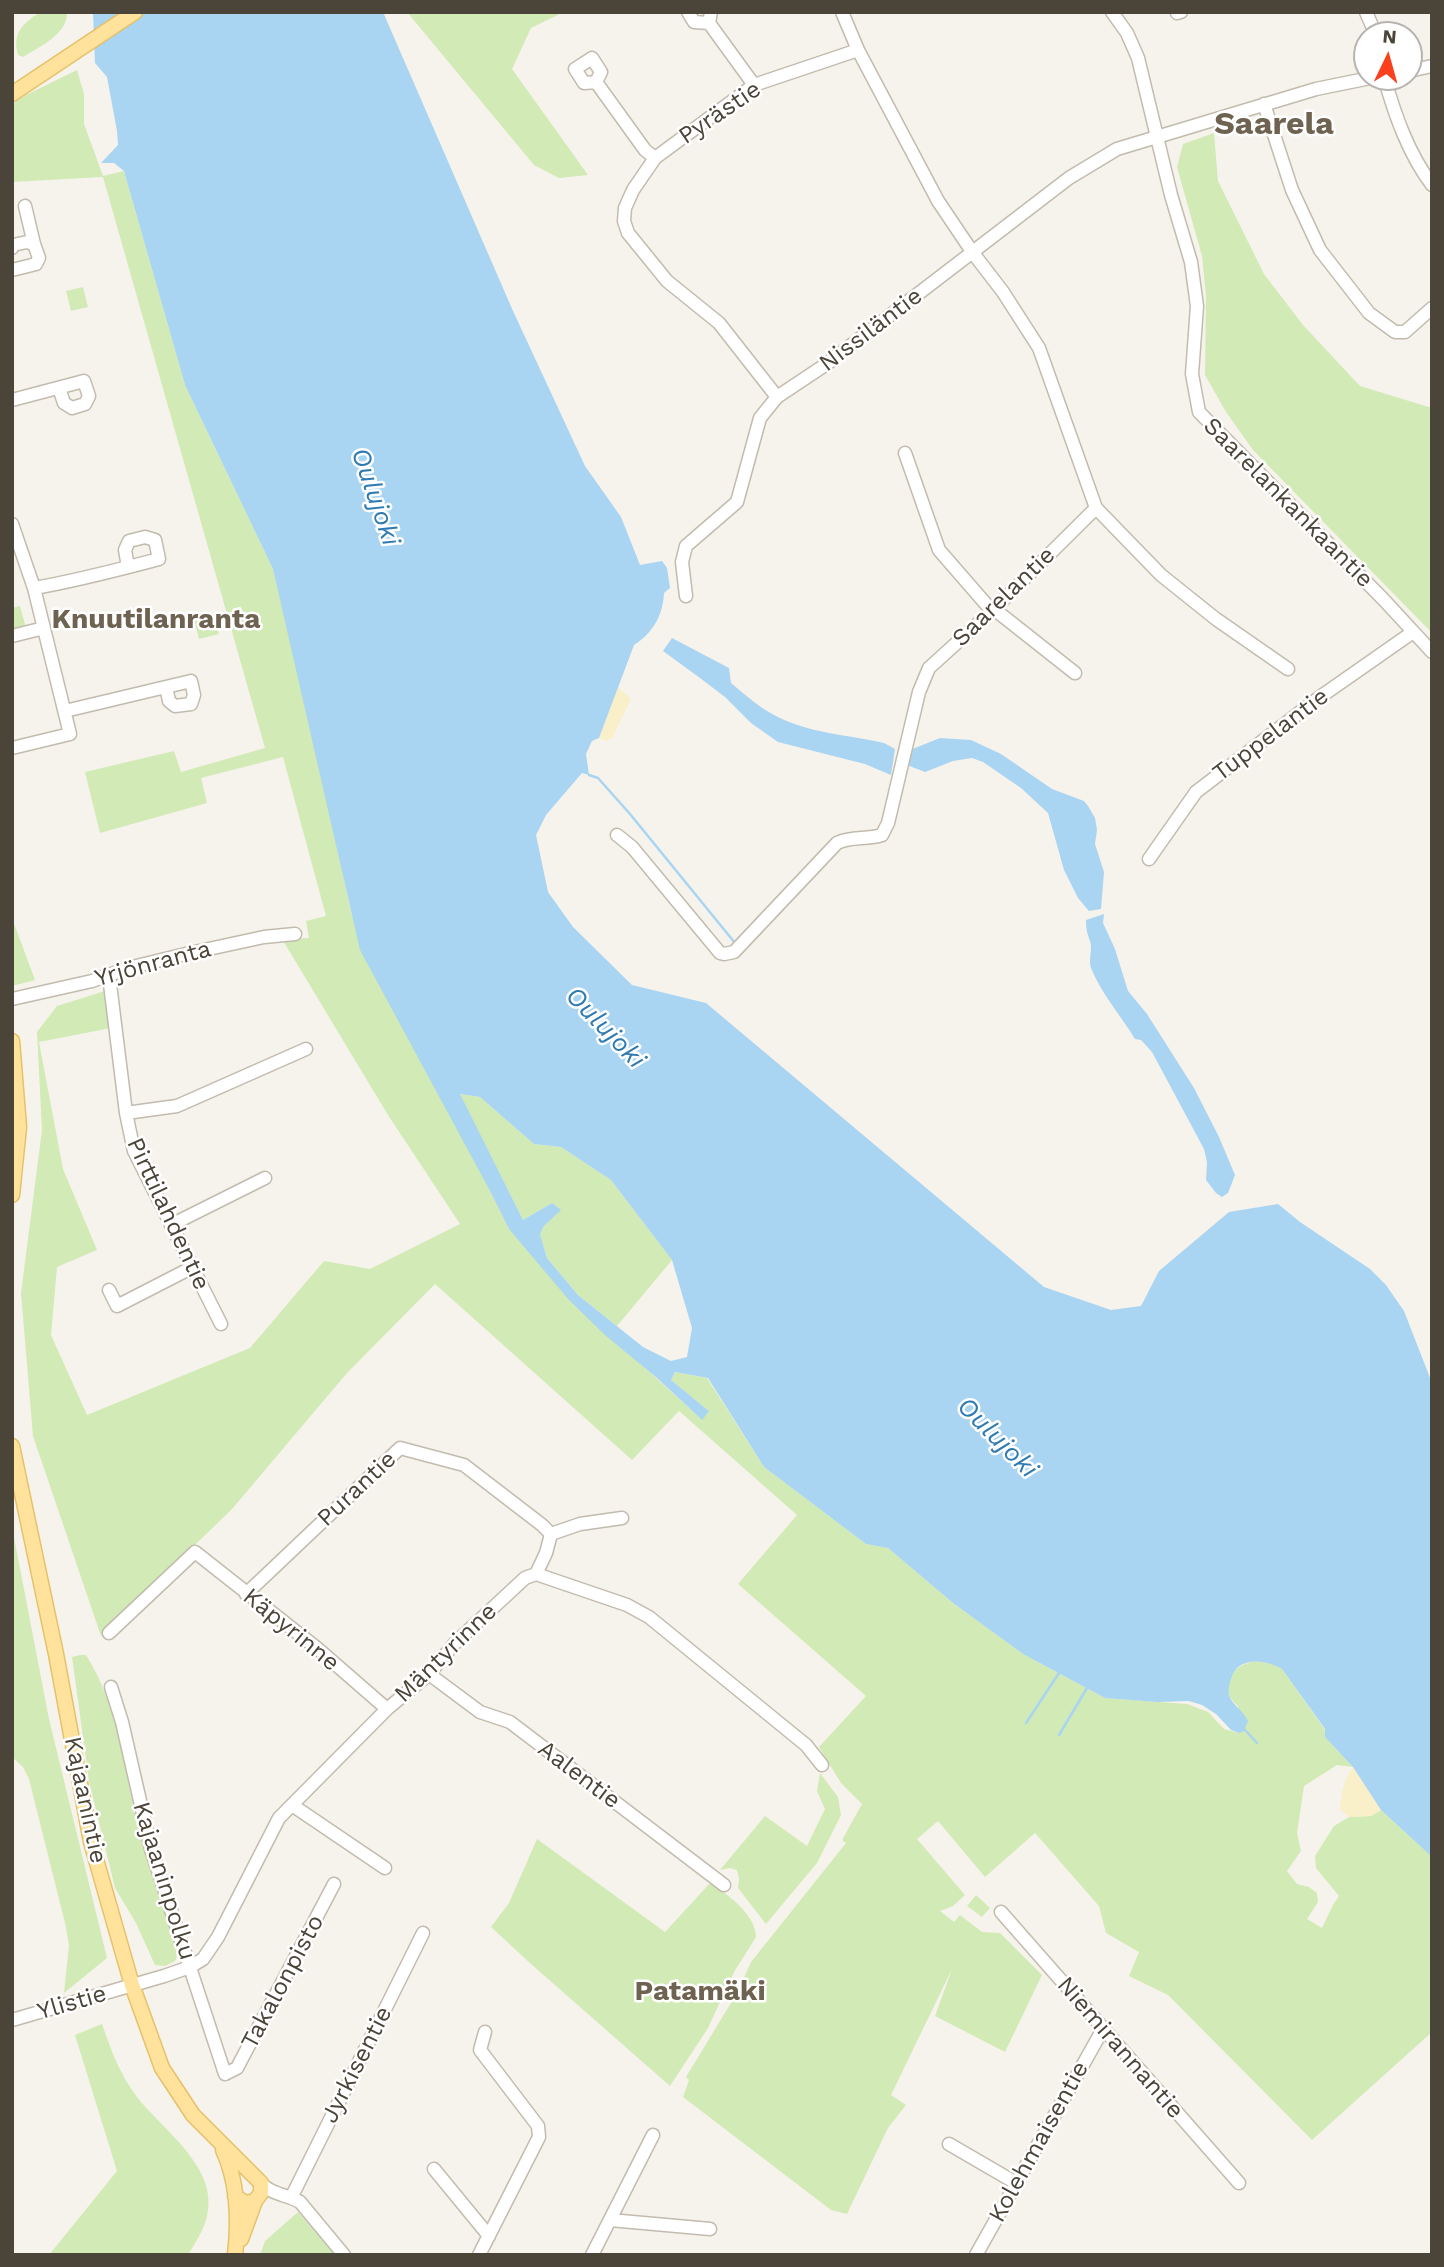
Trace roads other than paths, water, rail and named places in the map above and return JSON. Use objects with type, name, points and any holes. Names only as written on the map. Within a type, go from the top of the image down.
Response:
[{"type":"main road","points":[[12,94],[135,12]]},
{"type":"main road","points":[[12,1041],[19,1127],[12,1195]]},
{"type":"main road","name":"Kajaanintie","points":[[12,1446],[56,1654],[91,1842],[132,1985],[162,2068],[193,2115],[257,2179]]},
{"type":"main road","name":"Kajaanintie","points":[[211,2133],[224,2151],[231,2168],[238,2229],[236,2255]]},
{"type":"main road","points":[[236,2255],[261,2193],[257,2179],[242,2175],[238,2178],[234,2191],[245,2203],[257,2199]]},
{"type":"street","points":[[688,12],[694,22],[710,17],[754,85]]},
{"type":"street","points":[[842,12],[858,50],[938,201],[1039,348],[1096,508],[1161,575],[1216,619],[1288,668]]},
{"type":"street","name":"Saarelankankaantie","points":[[1112,12],[1127,33],[1138,58],[1171,195],[1191,262],[1197,306],[1192,374],[1199,412],[1432,652]]},
{"type":"street","name":"Pyrästie","points":[[777,397],[719,323],[667,281],[628,233],[624,221],[625,208],[633,190],[655,158],[754,85],[858,50]]},
{"type":"street","name":"Nissiläntie","points":[[686,596],[682,562],[686,546],[737,502],[760,418],[777,397],[828,363],[1093,162],[1117,149],[1156,136],[1316,89],[1353,81]]},
{"type":"street","points":[[596,82],[645,150],[655,158]]},
{"type":"street","points":[[1388,91],[1398,122],[1423,174],[1432,186]]},
{"type":"street","points":[[1264,104],[1292,190],[1320,250],[1369,313],[1395,332],[1405,332],[1432,308]]},
{"type":"street","points":[[13,267],[36,264],[39,258],[25,206]]},
{"type":"street","points":[[12,248],[13,245],[27,242],[34,244]]},
{"type":"street","points":[[12,400],[59,388]]},
{"type":"street","points":[[905,453],[939,550],[993,610],[1075,673]]},
{"type":"street","name":"Saarelantie","points":[[617,835],[632,847],[720,953],[734,952],[838,843],[847,839],[870,839],[882,835],[888,823],[919,692],[929,668],[993,610],[1096,508]]},
{"type":"street","points":[[12,524],[34,589],[70,734],[12,748]]},
{"type":"street","points":[[34,589],[128,567]]},
{"type":"street","points":[[12,636],[44,628]]},
{"type":"street","name":"Tuppelantie","points":[[1149,859],[1196,792],[1320,697],[1413,632]]},
{"type":"street","points":[[65,711],[166,687]]},
{"type":"street","name":"Yrjönranta","points":[[12,999],[190,953],[264,937],[295,934]]},
{"type":"street","name":"Pirttilahdentie","points":[[108,976],[126,1113],[134,1151],[221,1324]]},
{"type":"street","points":[[126,1113],[177,1105],[306,1049]]},
{"type":"street","points":[[171,1225],[265,1178]]},
{"type":"street","points":[[109,1290],[117,1306],[191,1268]]},
{"type":"street","name":"Purantie","points":[[246,1594],[400,1448],[464,1465],[473,1470],[551,1534]]},
{"type":"street","points":[[622,1518],[580,1524],[551,1534],[536,1574],[627,1605],[649,1617],[806,1745],[822,1765]]},
{"type":"street","name":"Käpyrinne","points":[[109,1633],[195,1552],[318,1649],[387,1709]]},
{"type":"street","name":"Mäntyrinne","points":[[132,1985],[190,1967],[203,1958],[218,1937],[279,1818],[387,1709],[429,1674],[455,1643],[525,1578],[536,1574]]},
{"type":"street","name":"Aalentie","points":[[429,1674],[480,1712],[510,1722],[724,1885]]},
{"type":"street","name":"Kajaaninpolku","points":[[111,1687],[122,1722],[151,1849],[225,2074]]},
{"type":"street","points":[[292,1805],[385,1868]]},
{"type":"street","name":"Takalonpisto","points":[[225,2074],[237,2068],[334,1884]]},
{"type":"street","name":"Niemirannantie","points":[[1002,1912],[1239,2183]]},
{"type":"street","name":"Jyrkisentie","points":[[288,2197],[424,1933]]},
{"type":"street","name":"Ylistie","points":[[12,2020],[132,1985]]},
{"type":"street","name":"Kolehmaisentie","points":[[976,2255],[1103,2029]]},
{"type":"street","points":[[479,2255],[539,2137],[538,2126],[480,2050],[485,2032]]},
{"type":"street","points":[[592,2255],[653,2135]]},
{"type":"street","points":[[949,2144],[1016,2183]]},
{"type":"street","points":[[434,2169],[489,2236]]},
{"type":"street","name":"Kajaanintie","points":[[257,2179],[267,2190],[300,2202],[344,2255]]},
{"type":"street","points":[[257,2199],[288,2197]]},
{"type":"street","points":[[610,2220],[710,2229]]},
{"type":"water","name":"Oulujoki","points":[[93,12],[383,12],[513,311],[585,466],[621,517],[640,565],[662,561],[667,568],[670,588],[664,593],[659,616],[647,635],[634,645],[599,738],[592,741],[586,754],[589,775],[582,773],[546,815],[536,835],[548,892],[573,927],[632,985],[706,1003],[1044,1287],[1111,1310],[1141,1306],[1159,1271],[1229,1212],[1278,1204],[1370,1269],[1386,1285],[1404,1311],[1432,1383],[1432,1857],[1381,1810],[1353,1767],[1325,1737],[1325,1729],[1282,1669],[1268,1663],[1252,1662],[1239,1666],[1234,1672],[1229,1685],[1229,1695],[1248,1721],[1244,1731],[1239,1733],[1231,1730],[1216,1714],[1202,1705],[1189,1701],[1157,1702],[1105,1698],[1023,1654],[953,1603],[888,1548],[866,1544],[764,1467],[708,1378],[675,1372],[671,1380],[709,1411],[702,1420],[569,1300],[509,1229],[360,950],[273,569],[185,385],[124,171],[114,163],[101,163],[118,145],[107,77],[95,63]],"holes":[[[460,1094],[480,1097],[534,1144],[561,1147],[611,1180],[672,1260],[692,1328],[687,1357],[671,1361],[643,1347],[578,1295],[547,1258],[540,1234],[544,1226],[561,1210],[552,1203],[523,1220]]]},
{"type":"water","points":[[672,638],[729,668],[731,683],[758,705],[788,722],[884,743],[895,749],[891,775],[865,764],[778,742],[751,723],[725,697],[663,651]]},
{"type":"water","points":[[940,738],[971,740],[1001,754],[1052,789],[1084,801],[1095,818],[1095,844],[1104,872],[1101,909],[1089,911],[1078,898],[1064,870],[1048,813],[1021,788],[983,762],[972,758],[953,761],[925,772],[907,765],[910,750]]},
{"type":"water","points":[[1104,914],[1103,923],[1115,949],[1128,991],[1147,1014],[1194,1088],[1235,1175],[1228,1193],[1222,1197],[1206,1180],[1207,1162],[1204,1149],[1152,1052],[1141,1040],[1135,1039],[1091,968],[1091,944],[1086,920]]},
{"type":"waterway","points":[[589,775],[598,778],[630,814],[735,943]]},
{"type":"waterway","points":[[1026,1723],[1059,1673]]},
{"type":"waterway","points":[[1059,1735],[1087,1688]]},
{"type":"waterway","points":[[1245,1730],[1257,1743]]},
{"type":"district","name":"Saarela","points":[[1274,125]]},
{"type":"district","name":"Knuutilanranta","points":[[156,620]]},
{"type":"district","name":"Patamäki","points":[[700,1992]]}]
